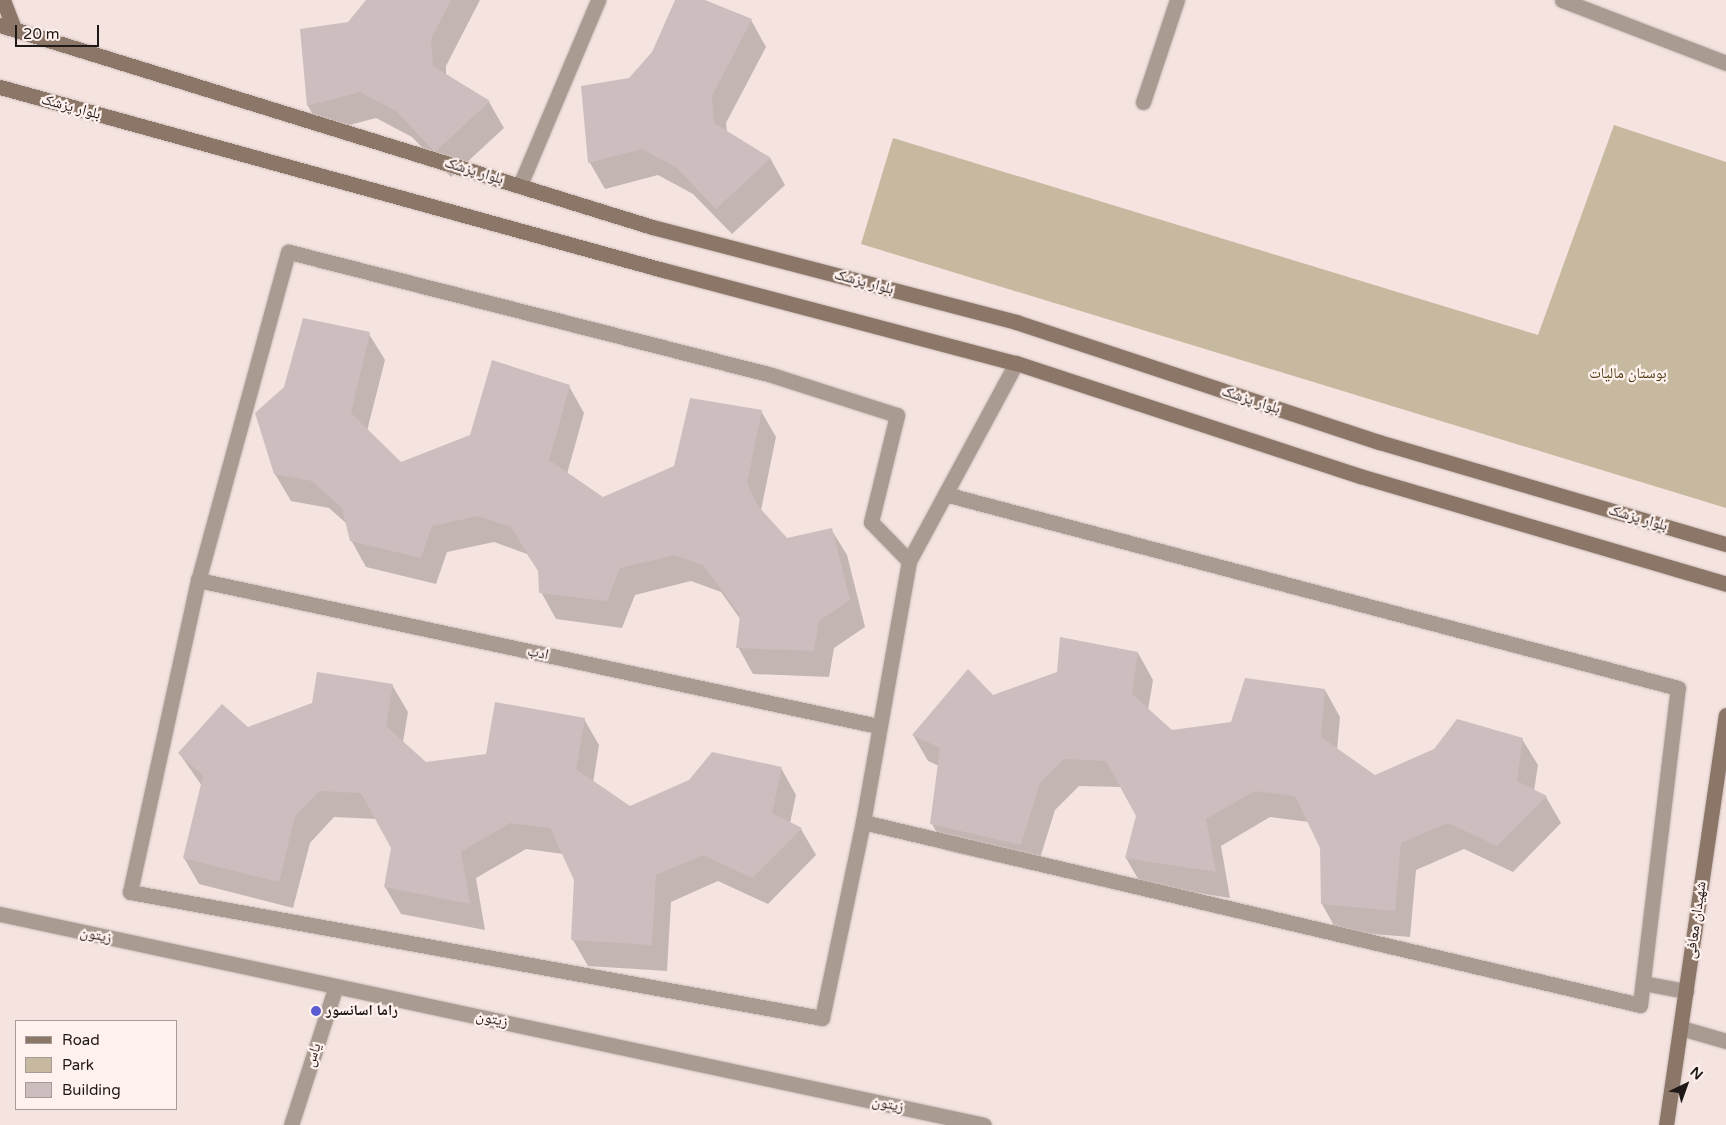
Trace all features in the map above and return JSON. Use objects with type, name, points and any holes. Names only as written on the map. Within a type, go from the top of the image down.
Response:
[{"type":"main road","points":[[3,0],[7,27]]},
{"type":"main road","name":"بلوار پزشک","points":[[7,27],[652,227],[1016,322],[1379,442],[1726,544]]},
{"type":"main road","name":"بلوار پزشک","points":[[0,88],[663,270],[1016,363],[1360,476],[1726,584]]},
{"type":"main road","name":"شهیدان معافی","points":[[1666,1125],[1726,715]]},
{"type":"street","points":[[520,186],[598,0]]},
{"type":"street","points":[[1143,102],[1177,0]]},
{"type":"street","points":[[1562,0],[1726,63]]},
{"type":"street","points":[[909,561],[871,522],[897,414],[772,375],[288,252],[198,580],[130,892],[822,1018],[863,822],[878,726],[909,561],[1016,363]]},
{"type":"street","points":[[863,822],[1640,1005],[1678,688],[945,494]]},
{"type":"street","name":"ادب","points":[[198,580],[878,726]]},
{"type":"street","name":"زیتون","points":[[0,914],[982,1125]]},
{"type":"street","points":[[1643,983],[1686,991]]},
{"type":"street","name":"یاس","points":[[291,1125],[336,986]]},
{"type":"street","points":[[1681,1028],[1726,1041]]},
{"type":"green space","name":"بوستان مالیات","points":[[1614,125],[1726,162],[1726,508],[861,244],[893,138],[1538,335]]},
{"type":"building","points":[[366,0],[451,0],[431,39],[433,66],[490,101],[435,152],[396,111],[360,92],[307,106],[300,29],[348,22]]},
{"type":"building","points":[[675,0],[705,0],[752,19],[712,96],[714,123],[771,158],[716,209],[677,168],[642,149],[588,163],[581,86],[629,78],[652,52]]},
{"type":"building","points":[[303,318],[370,332],[351,413],[401,462],[470,435],[492,360],[570,385],[549,460],[603,497],[674,466],[690,398],[762,410],[747,483],[758,506],[787,538],[832,528],[850,600],[819,621],[814,651],[736,648],[740,615],[704,566],[675,555],[620,568],[607,601],[539,593],[538,571],[511,527],[478,516],[432,526],[421,558],[350,541],[342,508],[312,481],[274,474],[255,413],[284,387]]},
{"type":"building","points":[[1060,637],[1138,652],[1132,694],[1172,730],[1231,722],[1245,678],[1325,689],[1321,737],[1375,775],[1434,749],[1457,719],[1523,738],[1517,781],[1547,796],[1497,846],[1448,823],[1401,843],[1395,911],[1321,904],[1320,848],[1295,796],[1255,791],[1206,819],[1216,872],[1125,858],[1136,816],[1106,761],[1064,759],[1040,783],[1021,845],[930,824],[940,748],[912,735],[968,669],[993,695],[1057,672]]},
{"type":"building","points":[[317,672],[393,684],[386,726],[426,762],[486,754],[495,702],[585,718],[576,769],[630,806],[689,780],[712,752],[782,767],[772,813],[802,828],[752,878],[703,855],[656,875],[652,945],[571,940],[574,880],[550,828],[510,823],[461,852],[470,904],[384,887],[391,848],[361,793],[319,791],[295,816],[279,882],[183,858],[203,776],[178,753],[222,704],[248,727],[312,703]]},
{"type":"place","name":"راما اسانسور","points":[[316,1011]]}]
